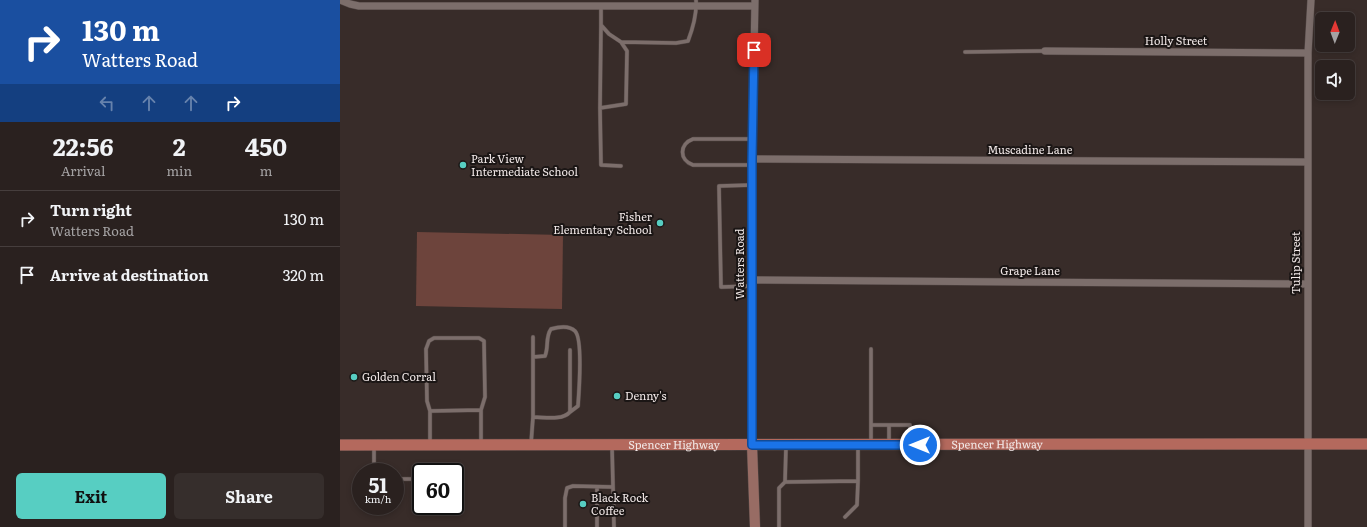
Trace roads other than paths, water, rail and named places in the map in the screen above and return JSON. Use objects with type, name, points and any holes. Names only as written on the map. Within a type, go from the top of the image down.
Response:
[{"type":"main road","name":"Spencer Highway","points":[[340,445],[1367,444]]},
{"type":"street","points":[[340,0],[359,6],[600,6],[642,3],[754,3]]},
{"type":"street","name":"Tulip Street","points":[[1308,527],[1308,53],[1311,0]]},
{"type":"street","name":"Watters Road","points":[[754,3],[752,139],[752,445],[755,527]]},
{"type":"street","name":"Holly Street","points":[[1045,51],[1308,53]]},
{"type":"street","name":"Muscadine Lane","points":[[752,162],[1308,162]]},
{"type":"street","name":"Grape Lane","points":[[752,283],[1307,284]]},
{"type":"lane","points":[[622,42],[676,43],[688,41],[693,27],[697,3]]},
{"type":"lane","points":[[600,6],[601,165],[621,166]]},
{"type":"lane","points":[[600,108],[626,104],[627,51],[622,42],[609,34],[601,24]]},
{"type":"lane","points":[[965,52],[1045,51]]},
{"type":"lane","points":[[752,139],[693,139],[686,142],[682,150],[683,158],[693,165],[752,162]]},
{"type":"lane","points":[[752,185],[719,186],[721,287],[752,283]]},
{"type":"lane","points":[[533,357],[545,356],[547,350],[548,333],[551,329],[569,328],[578,334],[580,354],[578,406],[567,416],[560,418],[533,417]]},
{"type":"lane","points":[[531,445],[533,417],[533,337]]},
{"type":"lane","points":[[430,445],[430,411],[427,401],[426,349],[429,341],[434,338],[479,338],[484,341],[485,397],[481,410],[481,445]]},
{"type":"lane","points":[[871,349],[871,445]]},
{"type":"lane","points":[[570,350],[570,412]]},
{"type":"lane","points":[[430,411],[481,410]]},
{"type":"lane","points":[[871,425],[910,425],[910,445]]},
{"type":"lane","points":[[889,425],[889,445]]},
{"type":"lane","points":[[374,445],[374,463]]},
{"type":"lane","points":[[612,445],[614,527]]},
{"type":"lane","points":[[779,527],[779,488],[785,482],[786,445]]},
{"type":"lane","points":[[845,517],[857,505],[858,445]]},
{"type":"lane","points":[[785,482],[858,481]]},
{"type":"lane","points":[[565,527],[565,498],[567,488],[573,486],[613,487]]},
{"type":"lane","points":[[597,487],[597,527]]},
{"type":"place","name":"Park View Intermediate School","points":[[463,165]]},
{"type":"place","name":"Fisher Elementary School","points":[[660,223]]},
{"type":"place","name":"Golden Corral","points":[[354,377]]},
{"type":"place","name":"Denny's","points":[[617,396]]},
{"type":"place","name":"Black Rock Coffee","points":[[583,504]]}]
